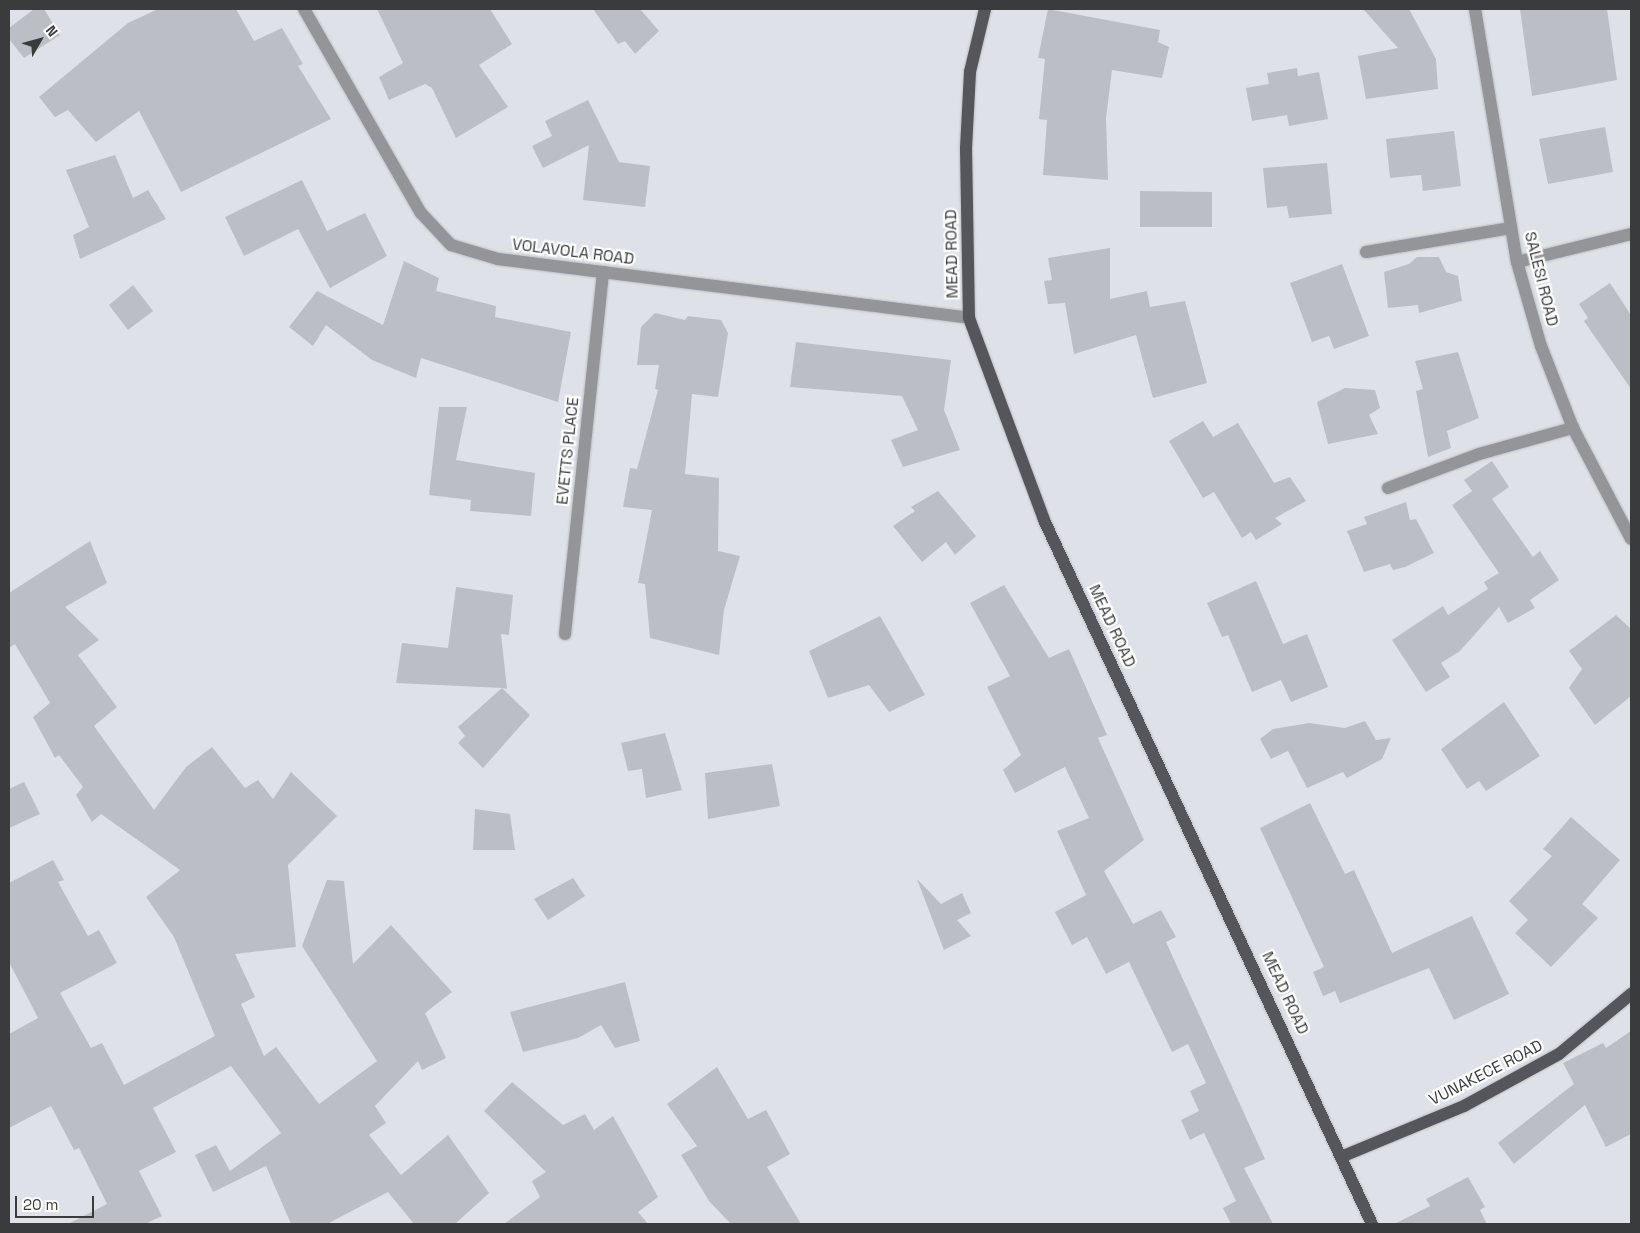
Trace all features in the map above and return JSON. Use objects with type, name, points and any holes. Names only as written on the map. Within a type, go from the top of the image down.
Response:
[{"type":"main road","name":"MEAD ROAD","points":[[985,9],[970,72],[966,148],[970,318],[1044,520],[1372,1224]]},
{"type":"main road","name":"VUNAKECE ROAD","points":[[1340,1157],[1464,1106],[1559,1054],[1631,994]]},
{"type":"street","name":"VOLAVOLA ROAD","points":[[304,9],[421,213],[451,245],[498,259],[970,318]]},
{"type":"street","name":"SALESI ROAD","points":[[1475,9],[1517,262],[1541,346],[1573,428],[1631,539]]},
{"type":"street","points":[[1366,252],[1511,228]]},
{"type":"street","points":[[1517,262],[1631,234]]},
{"type":"street","name":"EVETTS PLACE","points":[[565,634],[603,272]]},
{"type":"street","points":[[1388,488],[1479,454],[1573,428]]},
{"type":"building","points":[[34,9],[44,9],[60,35],[24,58],[9,39],[9,28]]},
{"type":"building","points":[[158,9],[236,9],[254,41],[282,28],[303,64],[298,66],[331,119],[181,192],[139,111],[96,142],[68,110],[55,117],[39,97],[128,23]]},
{"type":"building","points":[[377,9],[490,9],[512,44],[479,65],[508,107],[456,138],[432,88],[425,84],[389,100],[379,77],[403,63]]},
{"type":"building","points":[[593,9],[640,9],[659,31],[635,54],[625,41],[618,44]]},
{"type":"building","points":[[1048,9],[1160,30],[1158,42],[1169,47],[1162,78],[1112,70],[1106,118],[1108,180],[1043,175],[1047,120],[1039,119],[1045,59],[1038,58]]},
{"type":"building","points":[[1363,9],[1409,9],[1436,59],[1438,89],[1366,99],[1358,56],[1398,48]]},
{"type":"building","points":[[1520,9],[1607,9],[1617,80],[1532,96]]},
{"type":"building","points":[[1297,68],[1298,76],[1319,72],[1328,119],[1289,126],[1287,115],[1252,121],[1246,88],[1269,84],[1267,73]]},
{"type":"building","points":[[588,100],[619,162],[650,166],[645,207],[583,200],[589,145],[543,168],[532,146],[552,136],[545,121]]},
{"type":"building","points":[[1605,127],[1613,172],[1548,184],[1539,139]]},
{"type":"building","points":[[1454,131],[1461,186],[1423,191],[1421,175],[1390,178],[1386,139]]},
{"type":"building","points":[[115,155],[133,198],[148,190],[166,219],[80,259],[73,235],[89,227],[66,170]]},
{"type":"building","points":[[1327,163],[1332,214],[1289,218],[1287,206],[1267,208],[1263,168]]},
{"type":"building","points":[[302,180],[327,231],[365,213],[387,256],[330,288],[298,229],[244,256],[225,217]]},
{"type":"building","points":[[1140,191],[1212,192],[1212,227],[1140,227]]},
{"type":"building","points":[[1110,248],[1110,299],[1147,291],[1150,307],[1185,301],[1207,383],[1153,398],[1136,335],[1074,354],[1065,303],[1048,304],[1044,281],[1052,280],[1048,258]]},
{"type":"building","points":[[1417,257],[1439,257],[1446,272],[1458,276],[1462,301],[1419,313],[1418,305],[1388,308],[1384,272],[1409,264]]},
{"type":"building","points":[[404,261],[439,278],[436,291],[496,306],[495,317],[571,332],[558,402],[421,358],[416,378],[372,360],[326,325],[313,346],[289,327],[317,291],[383,325]]},
{"type":"building","points":[[1342,264],[1369,336],[1334,349],[1329,336],[1312,342],[1290,283]]},
{"type":"building","points":[[1610,283],[1631,315],[1631,389],[1584,321],[1588,318],[1579,304]]},
{"type":"building","points":[[133,285],[153,311],[128,330],[109,305]]},
{"type":"building","points":[[655,313],[685,320],[688,316],[721,320],[728,333],[718,397],[692,394],[685,474],[719,478],[718,551],[740,556],[724,610],[719,655],[650,638],[645,584],[638,583],[652,510],[623,507],[630,468],[637,469],[658,390],[655,389],[659,365],[637,365],[641,327]]},
{"type":"building","points":[[796,342],[951,360],[944,410],[960,450],[903,467],[891,440],[918,430],[902,396],[790,387]]},
{"type":"building","points":[[1458,352],[1479,418],[1447,431],[1451,448],[1428,457],[1416,391],[1423,389],[1415,361]]},
{"type":"building","points":[[1345,388],[1375,390],[1380,408],[1369,415],[1378,434],[1328,444],[1317,402]]},
{"type":"building","points":[[439,407],[467,407],[456,460],[535,473],[531,516],[470,511],[471,500],[429,495]]},
{"type":"building","points":[[1203,421],[1213,437],[1238,423],[1274,483],[1290,477],[1306,501],[1275,518],[1282,524],[1256,540],[1251,532],[1242,538],[1214,492],[1203,498],[1169,441]]},
{"type":"building","points":[[1492,461],[1509,487],[1492,499],[1533,557],[1540,551],[1559,580],[1530,600],[1535,608],[1508,623],[1499,607],[1460,651],[1441,663],[1450,677],[1426,692],[1392,640],[1443,606],[1448,615],[1488,589],[1484,582],[1499,573],[1452,505],[1472,491],[1464,480]]},
{"type":"building","points":[[938,491],[976,536],[955,555],[946,542],[922,562],[893,526],[915,511],[911,507]]},
{"type":"building","points":[[1406,502],[1410,520],[1416,519],[1434,553],[1405,567],[1393,570],[1390,564],[1364,572],[1347,531],[1367,524],[1364,517]]},
{"type":"building","points":[[90,541],[107,583],[65,607],[99,640],[78,655],[117,707],[94,726],[154,810],[186,767],[212,747],[245,788],[258,780],[273,799],[291,772],[337,816],[288,865],[296,947],[235,954],[255,997],[241,1004],[264,1056],[276,1047],[319,1104],[377,1061],[302,946],[327,880],[344,881],[353,964],[391,925],[452,992],[425,1013],[446,1058],[422,1070],[418,1061],[375,1106],[386,1123],[369,1135],[401,1175],[448,1135],[489,1193],[455,1224],[414,1224],[388,1192],[327,1224],[291,1224],[266,1166],[213,1192],[195,1155],[216,1145],[230,1171],[281,1133],[231,1066],[153,1108],[176,1152],[139,1171],[162,1216],[145,1224],[68,1224],[107,1204],[79,1148],[74,1150],[51,1106],[9,1128],[9,1034],[38,1018],[9,962],[9,883],[53,860],[64,880],[58,882],[88,936],[99,930],[117,963],[60,993],[91,1048],[102,1043],[124,1085],[215,1036],[174,937],[146,897],[180,870],[101,814],[92,822],[76,795],[83,787],[59,755],[55,758],[33,717],[50,703],[15,644],[9,648],[9,593]]},
{"type":"building","points":[[1256,581],[1283,644],[1307,634],[1328,687],[1291,702],[1281,680],[1252,692],[1228,635],[1222,637],[1207,603]]},
{"type":"building","points":[[1004,585],[1049,658],[1069,649],[1107,735],[1098,738],[1144,840],[1104,871],[1133,924],[1161,910],[1176,937],[1166,942],[1265,1159],[1244,1168],[1273,1224],[1231,1224],[1223,1208],[1236,1201],[1204,1133],[1190,1140],[1181,1120],[1199,1111],[1190,1091],[1206,1083],[1188,1044],[1172,1052],[1129,962],[1106,974],[1087,937],[1072,945],[1055,912],[1086,895],[1057,831],[1089,818],[1065,767],[1015,793],[1003,770],[1021,755],[987,687],[1010,676],[970,603]]},
{"type":"building","points":[[456,587],[513,595],[509,635],[501,634],[507,689],[396,683],[402,643],[448,648]]},
{"type":"building","points":[[1616,615],[1631,629],[1631,696],[1595,725],[1569,688],[1582,669],[1569,651]]},
{"type":"building","points":[[880,616],[925,695],[889,712],[869,685],[828,698],[809,651]]},
{"type":"building","points":[[502,688],[530,715],[483,768],[458,743],[465,736],[458,727]]},
{"type":"building","points":[[1504,702],[1540,756],[1486,791],[1479,781],[1467,789],[1441,749]]},
{"type":"building","points":[[1365,721],[1376,740],[1391,738],[1382,759],[1347,778],[1343,772],[1307,788],[1288,751],[1271,759],[1260,739],[1273,729],[1309,723],[1345,728]]},
{"type":"building","points":[[665,733],[682,790],[646,798],[642,769],[628,771],[621,743]]},
{"type":"building","points":[[772,764],[780,806],[708,819],[705,773]]},
{"type":"building","points":[[24,782],[40,814],[9,828],[9,789]]},
{"type":"building","points":[[1310,803],[1345,874],[1354,870],[1392,953],[1472,916],[1509,994],[1454,1020],[1429,968],[1340,1003],[1335,991],[1323,996],[1313,972],[1324,967],[1260,828]]},
{"type":"building","points":[[475,809],[510,814],[515,850],[473,850]]},
{"type":"building","points":[[1571,817],[1620,860],[1582,904],[1598,918],[1551,967],[1515,933],[1528,920],[1509,901],[1552,856],[1543,849]]},
{"type":"building","points":[[573,878],[585,896],[548,920],[534,899]]},
{"type":"building","points":[[917,879],[941,904],[962,893],[971,913],[957,920],[971,936],[944,950]]},
{"type":"building","points":[[625,982],[640,1041],[615,1048],[601,1025],[578,1038],[523,1052],[510,1012]]},
{"type":"building","points":[[1631,1031],[1631,1134],[1606,1147],[1585,1105],[1514,1164],[1498,1143],[1574,1084],[1563,1063],[1603,1043],[1606,1048]]},
{"type":"building","points":[[717,1067],[748,1119],[766,1110],[790,1154],[767,1167],[801,1224],[731,1224],[709,1201],[681,1155],[697,1146],[667,1104]]},
{"type":"building","points":[[512,1082],[563,1125],[585,1114],[594,1130],[613,1116],[658,1197],[638,1212],[648,1224],[504,1224],[540,1197],[532,1181],[546,1172],[484,1111]]},
{"type":"building","points":[[1468,1177],[1485,1207],[1480,1210],[1487,1224],[1394,1224],[1430,1206],[1426,1199]]}]
